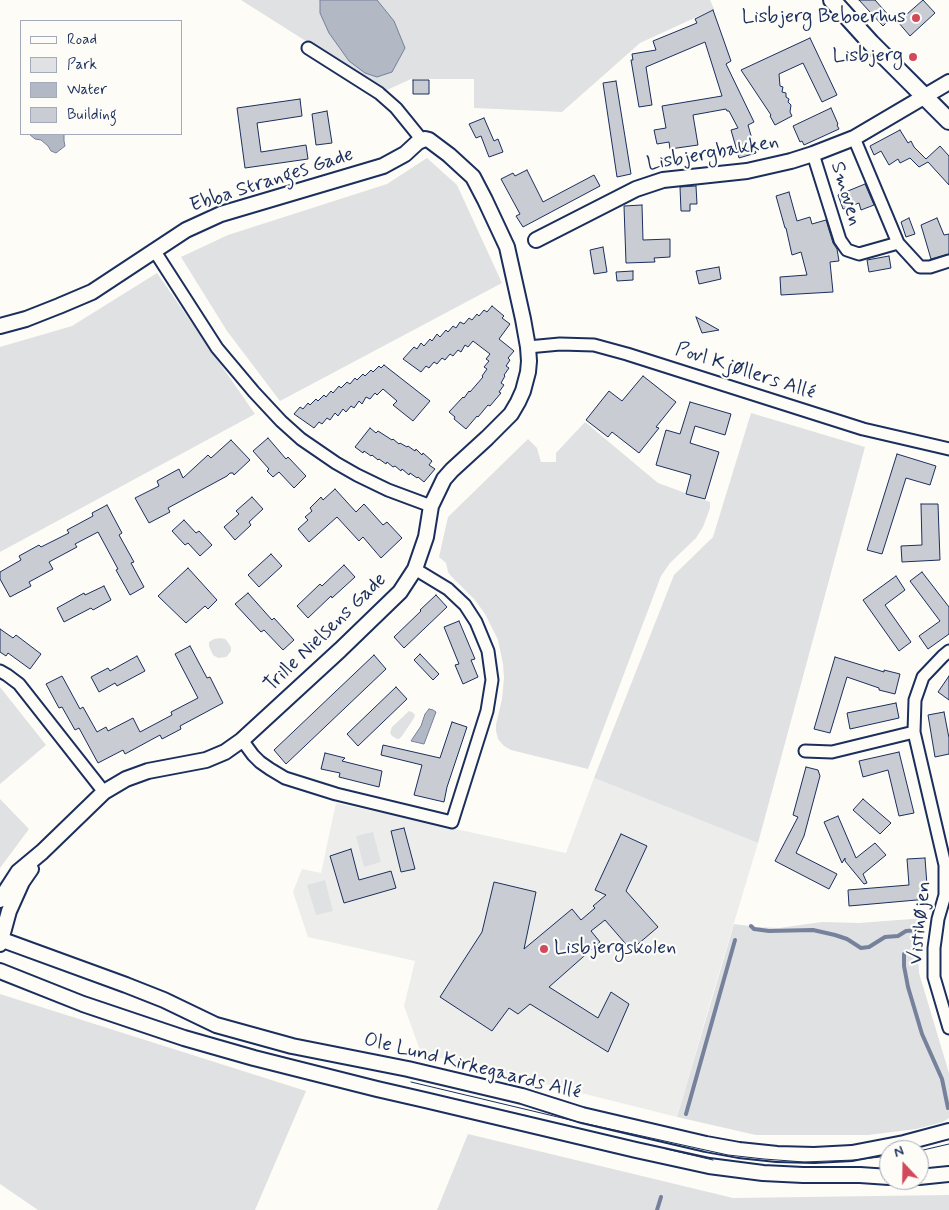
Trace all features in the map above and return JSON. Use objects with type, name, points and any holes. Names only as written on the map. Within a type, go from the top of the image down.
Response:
[{"type":"main road","points":[[832,0],[871,43],[949,121]]},
{"type":"street","name":"Trille Nielsens Gade","points":[[0,900],[18,872],[42,852],[104,792],[126,779],[148,771],[206,760],[225,752],[242,740],[400,592],[415,569],[426,537],[431,506],[444,479],[511,414],[523,391],[528,372],[528,347],[507,247],[473,177],[436,145],[429,140],[422,140],[396,108],[379,93],[308,48]]},
{"type":"street","name":"Lisbjergbakken","points":[[536,240],[636,189],[663,180],[747,171],[791,161],[854,138],[949,82]]},
{"type":"street","name":"Smoven","points":[[854,138],[898,243],[920,267],[930,267],[949,261]]},
{"type":"street","name":"Ebba Stranges Gade","points":[[0,326],[26,319],[92,292],[186,230],[221,214],[383,166],[405,154],[422,140]]},
{"type":"street","name":"Smoven","points":[[812,154],[840,240],[847,250],[859,254],[898,243]]},
{"type":"street","points":[[154,250],[217,348],[280,421],[301,439],[357,475],[388,490],[431,506]]},
{"type":"street","name":"Povl Kjøllers Allé","points":[[528,347],[560,344],[594,346],[628,354],[863,428],[949,450]]},
{"type":"street","points":[[242,740],[253,755],[270,769],[286,778],[336,794],[452,822],[487,711],[492,680],[488,651],[476,622],[465,605],[448,590],[415,569]]},
{"type":"street","name":"Vistihøjen","points":[[949,651],[923,677],[915,700],[914,732],[945,865],[945,895],[938,919],[934,948],[934,977],[949,1028]]},
{"type":"street","points":[[0,671],[19,684],[104,792]]},
{"type":"street","points":[[805,751],[832,752],[914,732]]},
{"type":"street","name":"Trille Nielsens Gade","points":[[1,940],[9,911],[22,882],[42,852]]},
{"type":"street","name":"Ole Lund Kirkegaards Allé","points":[[1,940],[134,988],[216,1025],[292,1046],[415,1071],[522,1096],[582,1115],[706,1144],[777,1154],[852,1153],[904,1143],[949,1131]]},
{"type":"street","name":"Ole Lund Kirkegaards Allé","points":[[0,971],[83,1004],[192,1041],[377,1089],[626,1148],[709,1166],[762,1173],[879,1176]]},
{"type":"street","points":[[929,1176],[949,1174]]},
{"type":"shaded area","name":"Lisbjergskolen","points":[[594,778],[758,843],[677,1117],[421,1053],[404,1006],[415,961],[308,937],[293,892],[302,869],[321,873],[336,803],[566,853]]},
{"type":"green space","points":[[241,0],[710,0],[714,9],[640,43],[562,112],[474,108],[474,79],[411,79],[387,90],[380,88]]},
{"type":"green space","points":[[427,158],[457,185],[502,283],[280,401],[227,331],[181,257],[228,235],[387,184]]},
{"type":"green space","points":[[157,273],[255,414],[0,552],[0,347],[72,326]]},
{"type":"green space","points":[[751,413],[865,447],[758,843],[594,778],[674,575],[713,537]]},
{"type":"green space","points":[[585,422],[658,483],[710,502],[710,508],[703,527],[696,538],[670,563],[661,576],[588,769],[511,750],[498,739],[496,725],[502,699],[504,678],[498,640],[485,614],[475,600],[451,576],[446,563],[439,557],[448,517],[528,439],[537,448],[541,462],[556,462],[556,453]]},
{"type":"green space","points":[[221,638],[227,641],[231,651],[226,657],[218,658],[213,655],[209,642]]},
{"type":"green space","points":[[0,687],[46,745],[0,784]]},
{"type":"green space","points":[[409,711],[415,715],[414,718],[402,736],[397,739],[390,733],[392,727]]},
{"type":"green space","points":[[0,799],[29,829],[0,868]]},
{"type":"green space","points":[[373,832],[381,862],[364,867],[356,836]]},
{"type":"green space","points":[[325,880],[333,911],[316,915],[307,885]]},
{"type":"green space","points":[[925,918],[918,951],[919,973],[949,1073],[949,1118],[943,1122],[916,1129],[868,1135],[756,1135],[677,1117],[734,924],[779,928],[822,922],[859,923]]},
{"type":"green space","points":[[0,994],[306,1091],[255,1210],[38,1210],[0,1184]]},
{"type":"green space","points":[[468,1134],[733,1198],[949,1195],[949,1210],[437,1210]]},
{"type":"water","points":[[320,0],[377,0],[394,21],[405,48],[392,72],[377,77],[365,73],[349,61],[329,33],[320,13]]},
{"type":"water","points":[[30,135],[64,135],[65,146],[56,153],[51,151],[41,140],[35,139]]},
{"type":"water","points":[[429,709],[436,712],[424,744],[411,741],[421,726]]},
{"type":"building","points":[[859,0],[875,0],[891,18],[883,26]]},
{"type":"building","name":"Lisbjerg Beboerhus","points":[[923,0],[935,13],[910,36],[898,22]]},
{"type":"building","points":[[713,10],[731,61],[726,64],[754,122],[748,125],[756,153],[739,158],[731,130],[738,128],[726,109],[693,115],[698,145],[670,149],[669,142],[657,144],[654,130],[666,128],[662,106],[722,96],[705,42],[646,67],[652,105],[639,107],[631,60],[633,60],[632,54],[656,50],[653,41],[697,23],[695,19]]},
{"type":"building","points":[[810,38],[837,95],[822,102],[803,63],[779,74],[780,86],[783,87],[782,92],[786,93],[786,97],[789,99],[788,102],[791,105],[790,112],[792,116],[775,125],[771,115],[741,70]]},
{"type":"building","points":[[413,80],[429,80],[429,94],[413,94]]},
{"type":"building","points":[[616,81],[631,174],[617,177],[603,83]]},
{"type":"building","points":[[300,99],[302,116],[257,123],[261,152],[306,145],[308,159],[245,168],[237,108]]},
{"type":"building","points":[[831,108],[839,129],[804,145],[802,141],[800,142],[793,126]]},
{"type":"building","points":[[327,111],[332,143],[316,145],[312,114]]},
{"type":"building","points":[[484,118],[494,141],[498,139],[503,152],[489,157],[481,136],[476,138],[469,124]]},
{"type":"building","points":[[900,130],[908,143],[911,141],[914,147],[926,159],[940,146],[949,156],[949,185],[928,162],[919,167],[910,158],[900,163],[898,159],[889,165],[881,151],[874,155],[870,146]]},
{"type":"building","points":[[527,170],[543,202],[594,175],[600,186],[523,227],[516,216],[520,214],[501,179],[513,173],[515,176]]},
{"type":"building","points":[[865,184],[874,205],[861,210],[859,203],[843,209],[838,195]]},
{"type":"building","points":[[696,186],[697,204],[690,204],[690,211],[681,211],[680,187]]},
{"type":"building","points":[[789,192],[797,221],[810,217],[812,224],[826,220],[833,243],[837,249],[839,261],[830,262],[833,292],[781,295],[780,277],[807,275],[801,252],[792,255],[776,196]]},
{"type":"building","points":[[642,205],[643,240],[670,239],[670,257],[654,258],[655,262],[626,263],[624,206]]},
{"type":"building","points":[[909,218],[915,234],[906,237],[901,222]]},
{"type":"building","points":[[937,218],[944,235],[949,234],[949,254],[931,259],[921,225]]},
{"type":"building","points":[[603,247],[607,272],[594,274],[590,250]]},
{"type":"building","points":[[889,256],[891,268],[869,272],[867,260]]},
{"type":"building","points":[[719,267],[721,279],[699,284],[696,271]]},
{"type":"building","points":[[633,271],[633,280],[617,281],[616,272]]},
{"type":"building","points":[[492,306],[510,324],[499,339],[514,351],[508,358],[510,360],[506,366],[509,368],[501,383],[504,385],[499,392],[501,393],[466,429],[449,412],[483,377],[487,369],[484,367],[489,361],[486,359],[490,354],[473,341],[468,347],[465,345],[461,352],[458,350],[453,356],[450,354],[445,360],[442,358],[437,364],[434,362],[429,368],[426,366],[421,372],[403,359],[414,347],[417,349],[421,343],[424,346],[430,339],[432,341],[437,334],[440,337],[446,330],[448,332],[453,326],[456,328],[460,322],[464,324],[469,318],[472,320],[484,310],[487,312]]},
{"type":"building","points":[[696,317],[719,330],[702,333]]},
{"type":"building","points":[[384,365],[430,401],[413,421],[393,405],[397,401],[383,389],[377,395],[375,393],[370,399],[366,397],[362,404],[359,401],[354,408],[351,406],[346,412],[343,409],[338,416],[335,413],[330,420],[327,418],[322,424],[319,422],[314,428],[294,414],[300,407],[303,409],[308,403],[310,405],[316,399],[318,401],[324,395],[326,397],[331,391],[333,393],[339,386],[341,388],[347,382],[350,384],[355,378],[357,380],[363,374],[365,376],[371,370],[373,372],[379,366],[381,368]]},
{"type":"building","points":[[643,376],[676,402],[656,427],[659,428],[639,453],[612,432],[608,437],[586,420],[609,391],[622,401]]},
{"type":"building","points":[[690,402],[731,414],[725,435],[695,426],[690,443],[719,452],[705,499],[686,494],[691,475],[656,465],[666,430],[680,434]]},
{"type":"building","points":[[370,428],[399,444],[408,446],[415,451],[416,449],[422,455],[423,453],[432,461],[429,465],[435,469],[424,482],[410,473],[409,475],[402,469],[401,471],[387,462],[386,464],[364,451],[363,453],[355,447]]},
{"type":"building","points":[[268,438],[286,459],[288,457],[306,476],[294,488],[279,472],[273,477],[267,471],[269,469],[253,451]]},
{"type":"building","points":[[231,440],[250,460],[234,475],[230,473],[168,508],[170,512],[149,523],[135,498],[159,486],[157,481],[179,469],[183,478],[208,455],[211,458]]},
{"type":"building","points":[[897,454],[936,466],[930,485],[906,478],[882,554],[867,550]]},
{"type":"building","points":[[335,489],[356,512],[364,504],[383,525],[387,522],[402,538],[381,558],[363,537],[359,541],[337,517],[309,542],[298,529],[308,520],[305,517],[312,511],[310,508],[321,497],[323,500]]},
{"type":"building","points":[[252,497],[263,509],[249,522],[251,525],[235,540],[224,527],[239,514],[236,511]]},
{"type":"building","points":[[921,504],[938,504],[940,560],[902,562],[901,546],[922,545]]},
{"type":"building","points":[[107,505],[122,533],[119,535],[134,562],[131,563],[144,587],[130,595],[98,532],[75,544],[77,547],[49,562],[53,569],[29,582],[31,586],[10,597],[0,579],[0,572],[21,560],[19,556],[39,545],[41,547],[69,533],[67,530],[93,516],[92,513]]},
{"type":"building","points":[[184,520],[196,533],[199,531],[212,545],[200,556],[188,543],[185,545],[172,531]]},
{"type":"building","points":[[271,554],[282,566],[259,587],[248,575]]},
{"type":"building","points":[[344,565],[355,577],[308,618],[297,606]]},
{"type":"building","points":[[188,568],[217,600],[208,609],[205,606],[186,623],[158,596]]},
{"type":"building","points":[[922,572],[949,607],[949,634],[928,649],[919,636],[940,621],[910,581]]},
{"type":"building","points":[[896,576],[905,590],[885,605],[911,642],[899,651],[863,600]]},
{"type":"building","points":[[104,586],[111,600],[64,622],[57,608],[84,593],[85,595]]},
{"type":"building","points":[[248,593],[272,620],[274,618],[294,640],[283,650],[264,630],[261,632],[235,604]]},
{"type":"building","points":[[436,595],[447,607],[404,648],[394,637]]},
{"type":"building","points":[[459,621],[475,659],[471,660],[478,677],[463,684],[455,665],[459,664],[444,627]]},
{"type":"building","points":[[0,629],[13,638],[16,635],[41,654],[30,669],[8,653],[6,656],[0,652]]},
{"type":"building","points":[[190,646],[207,678],[210,677],[223,703],[180,726],[181,729],[162,739],[160,735],[125,754],[123,750],[98,763],[79,728],[75,730],[62,707],[59,708],[46,684],[62,676],[80,709],[83,707],[97,732],[106,727],[108,731],[133,718],[140,732],[172,715],[171,712],[198,698],[175,654]]},
{"type":"building","points":[[420,654],[439,674],[433,680],[414,660]]},
{"type":"building","points":[[374,655],[386,669],[286,764],[274,750]]},
{"type":"building","points":[[137,656],[145,671],[117,686],[115,683],[99,692],[91,677],[108,668],[110,671]]},
{"type":"building","points":[[835,657],[884,672],[884,670],[900,674],[895,694],[879,690],[879,688],[847,677],[830,733],[814,729]]},
{"type":"building","points":[[949,676],[949,700],[938,692]]},
{"type":"building","points":[[396,687],[407,699],[358,746],[347,734]]},
{"type":"building","points":[[896,703],[899,718],[850,729],[847,713]]},
{"type":"building","points":[[944,712],[949,738],[949,754],[935,757],[928,715]]},
{"type":"building","points":[[452,722],[467,727],[447,787],[444,802],[414,795],[422,765],[381,755],[383,745],[440,758]]},
{"type":"building","points":[[899,752],[914,813],[899,816],[888,770],[863,777],[859,761]]},
{"type":"building","points":[[325,753],[345,758],[342,761],[382,771],[379,787],[339,777],[340,773],[321,769]]},
{"type":"building","points":[[806,767],[818,770],[820,776],[804,836],[796,853],[837,874],[829,889],[775,861],[798,817],[793,815]]},
{"type":"building","points":[[863,799],[891,823],[880,834],[853,810]]},
{"type":"building","points":[[838,816],[856,858],[875,843],[886,855],[863,874],[867,883],[864,884],[845,861],[845,858],[842,863],[824,822]]},
{"type":"building","points":[[404,828],[415,869],[401,872],[391,831]]},
{"type":"building","points":[[621,834],[647,846],[626,891],[658,927],[631,950],[605,920],[591,931],[600,942],[549,987],[598,1018],[611,992],[629,1004],[608,1052],[530,1004],[518,1014],[509,1008],[492,1031],[440,997],[482,932],[494,882],[536,892],[524,949],[572,909],[581,920],[606,895],[595,890]]},
{"type":"building","points":[[351,849],[359,880],[391,871],[396,888],[344,903],[330,856]]},
{"type":"building","points":[[925,858],[928,899],[849,906],[848,890],[909,885],[907,859]]},
{"type":"waterway","points":[[751,926],[754,929],[769,931],[813,930],[847,939],[861,948],[869,947],[885,937],[898,936],[906,931],[919,930]]},
{"type":"waterway","points":[[686,1114],[735,940]]},
{"type":"waterway","points":[[904,954],[908,987],[922,1034],[942,1079],[948,1108]]},
{"type":"waterway","points":[[657,1210],[661,1197]]},
{"type":"tram line","points":[[411,1082],[728,1155],[804,1162],[879,1157]]},
{"type":"tram line","points":[[929,1149],[949,1144]]},
{"type":"tram line","points":[[666,1149],[713,1160]]},
{"type":"place","name":"Lisbjerg Beboerhus","points":[[916,18]]},
{"type":"place","name":"Lisbjerg","points":[[913,57]]},
{"type":"place","name":"Lisbjergskolen","points":[[544,949]]}]
